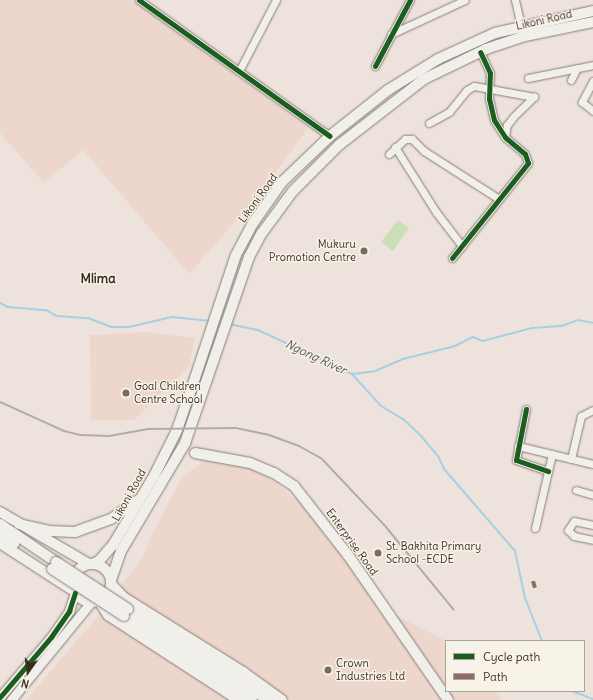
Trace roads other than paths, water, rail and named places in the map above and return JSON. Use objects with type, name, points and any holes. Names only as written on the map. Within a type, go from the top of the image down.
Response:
[{"type":"main road","name":"Likoni Road","points":[[91,564],[105,555],[142,497],[162,459],[190,393],[215,312],[236,255],[253,223],[282,182],[330,136],[388,90],[438,58],[495,33],[593,11]]},
{"type":"main road","name":"Likoni Road","points":[[111,582],[116,562],[185,443],[220,342],[239,281],[262,233],[293,191],[319,162],[366,122],[418,83],[480,52],[525,36],[593,22]]},
{"type":"main road","points":[[173,436],[185,443],[195,452]]},
{"type":"main road","points":[[162,459],[195,452]]},
{"type":"main road","name":"Enterprise Road","points":[[195,452],[250,462],[274,473],[294,486],[348,555],[448,700]]},
{"type":"main road","points":[[19,524],[55,532],[86,530],[111,519],[142,497]]},
{"type":"main road","points":[[0,512],[91,564],[103,567],[111,582],[123,597],[243,672],[282,700]]},
{"type":"main road","points":[[0,524],[268,700]]},
{"type":"main road","points":[[0,534],[252,700]]},
{"type":"main road","points":[[0,543],[75,592],[84,601],[95,602],[106,596],[111,582]]},
{"type":"main road","points":[[105,555],[109,561],[116,562]]},
{"type":"main road","points":[[75,592],[75,574],[91,564]]},
{"type":"main road","points":[[95,602],[108,615],[239,700]]},
{"type":"street","points":[[139,0],[330,136]]},
{"type":"street","points":[[239,71],[276,0]]},
{"type":"street","points":[[375,66],[410,0]]},
{"type":"street","points":[[391,34],[465,0]]},
{"type":"street","points":[[514,0],[521,26]]},
{"type":"street","points":[[452,258],[528,163],[525,154],[504,138],[492,114],[489,88],[490,73],[480,52]]},
{"type":"street","points":[[528,78],[593,65]]},
{"type":"street","points":[[571,80],[577,68]]},
{"type":"street","points":[[593,81],[582,102],[593,111]]},
{"type":"street","points":[[429,123],[449,112],[470,87],[489,88],[534,97],[514,116],[507,125],[504,138]]},
{"type":"street","points":[[389,154],[405,139],[412,139],[424,151],[499,199]]},
{"type":"street","points":[[395,148],[436,212],[462,246]]},
{"type":"street","points":[[526,409],[516,462],[548,471]]},
{"type":"street","points":[[571,459],[581,416],[593,410]]},
{"type":"street","points":[[518,446],[593,464]]},
{"type":"street","points":[[535,528],[552,454]]},
{"type":"street","points":[[576,490],[593,495]]},
{"type":"street","points":[[593,525],[574,521],[568,530],[574,536],[593,540]]},
{"type":"street","points":[[0,697],[60,625],[72,606],[75,592]]},
{"type":"street","points":[[12,700],[95,602]]},
{"type":"waterway","name":"Ngong River","points":[[0,303],[8,307],[46,310],[57,316],[88,318],[111,327],[129,327],[172,317],[211,321]]},
{"type":"waterway","points":[[352,374],[375,371],[403,359],[455,346],[473,337],[483,341],[532,328],[561,326],[578,320],[593,323]]},
{"type":"waterway","name":"Ngong River","points":[[229,324],[258,330],[352,374],[381,406],[403,419],[421,436],[438,456],[444,469],[515,551],[525,598],[542,640]]},
{"type":"waterway","name":"Ngong River","points":[[575,692],[593,699]]},
{"type":"railway","points":[[0,402],[64,431],[80,435],[109,436],[148,429],[236,428],[269,435],[299,446],[322,459],[386,527],[454,610]]},
{"type":"place","name":"Mukuru Promotion Centre","points":[[364,251]]},
{"type":"place","name":"Goal Children Centre School","points":[[126,393]]},
{"type":"place","name":"St. Bakhita Primary School -ECDE","points":[[378,553]]},
{"type":"place","name":"Crown Industries Ltd","points":[[328,670]]},
{"type":"district","name":"Mlima","points":[[98,279]]}]
